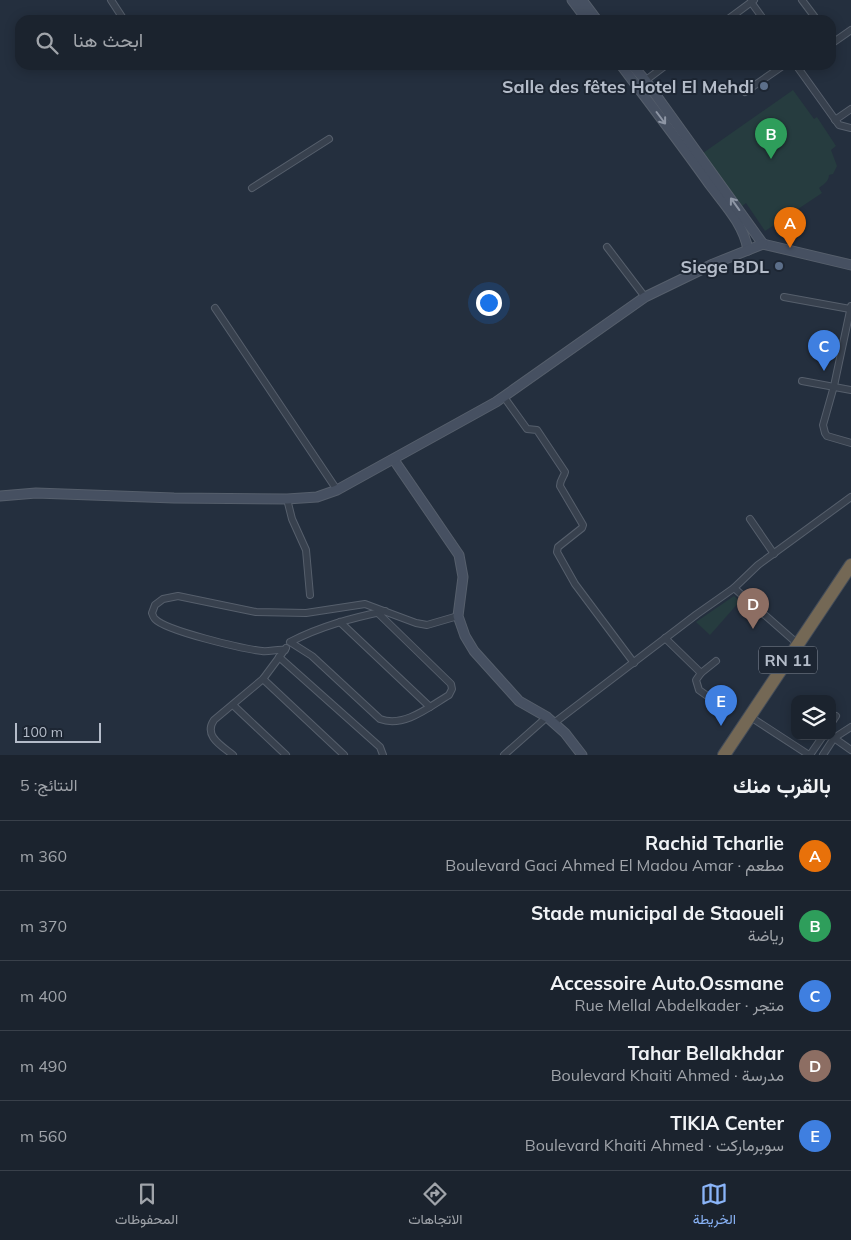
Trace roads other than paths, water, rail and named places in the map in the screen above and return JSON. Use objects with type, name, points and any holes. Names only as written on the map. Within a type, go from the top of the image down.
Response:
[{"type":"highway","name":"RN 11","points":[[724,755],[851,566]]},
{"type":"main road","points":[[572,0],[583,15]]},
{"type":"main road","points":[[582,0],[596,15]]},
{"type":"main road","points":[[627,70],[641,83],[763,244]]},
{"type":"main road","points":[[634,70],[641,83],[738,223],[746,238],[748,250]]},
{"type":"main road","points":[[1,496],[36,493],[174,498],[287,499],[317,497],[337,490],[394,460],[504,397],[645,297],[713,264],[763,244],[851,265]]},
{"type":"main road","points":[[394,460],[459,555],[463,577],[458,616],[465,636],[474,651],[519,701],[550,720],[565,733],[582,755]]},
{"type":"street","points":[[111,0],[121,15]]},
{"type":"street","points":[[802,0],[813,15]]},
{"type":"street","points":[[734,15],[752,1],[761,15]]},
{"type":"street","points":[[836,39],[851,30]]},
{"type":"street","points":[[641,83],[659,70]]},
{"type":"street","points":[[744,92],[777,70]]},
{"type":"street","points":[[802,70],[839,126],[851,128]]},
{"type":"street","points":[[835,120],[851,109]]},
{"type":"street","points":[[252,188],[329,139]]},
{"type":"street","points":[[608,247],[645,297]]},
{"type":"street","points":[[784,298],[851,308],[834,386],[823,425],[824,433],[827,436],[851,443]]},
{"type":"street","points":[[216,308],[337,490]]},
{"type":"street","points":[[802,382],[851,390]]},
{"type":"street","points":[[504,397],[527,429],[537,430],[565,472],[561,478],[560,486],[583,525],[582,528],[558,547],[558,552],[575,584],[634,663]]},
{"type":"street","points":[[504,755],[550,720],[634,663],[734,588],[758,565],[851,497]]},
{"type":"street","points":[[287,499],[292,519],[306,550],[310,595]]},
{"type":"street","points":[[750,519],[774,554]]},
{"type":"street","points":[[734,588],[799,645]]},
{"type":"street","points":[[285,650],[277,649],[263,652],[208,639],[174,629],[155,619],[152,612],[162,599],[178,596],[256,612],[306,613],[365,604],[387,611],[416,624],[427,626],[458,616]]},
{"type":"street","points":[[233,755],[212,738],[210,725],[263,678],[290,642],[314,630],[387,611]]},
{"type":"street","points":[[290,642],[312,656],[380,719],[386,722],[405,720],[449,695],[452,688],[451,684],[378,613]]},
{"type":"street","points":[[340,622],[430,707]]},
{"type":"street","points":[[665,638],[701,673]]},
{"type":"street","points":[[279,657],[380,747],[383,755]]},
{"type":"street","points":[[716,661],[701,673],[696,680],[699,690],[720,705],[728,696]]},
{"type":"street","points":[[263,678],[344,755]]},
{"type":"street","points":[[233,705],[286,755]]},
{"type":"street","points":[[749,716],[809,755],[820,740]]},
{"type":"street","points":[[836,737],[851,727]]},
{"type":"street","points":[[836,739],[851,750]]},
{"type":"street","points":[[822,755],[833,740]]},
{"type":"place","name":"Salle des fêtes Hotel El Mehdi","points":[[764,86]]},
{"type":"place","name":"Stade municipal de Staoueli","points":[[771,159]]},
{"type":"place","name":"Rachid Tcharlie","points":[[790,248]]},
{"type":"place","name":"Siege BDL","points":[[779,266]]},
{"type":"place","name":"Accessoire Auto.Ossmane","points":[[824,371]]},
{"type":"place","name":"Tahar Bellakhdar","points":[[753,629]]},
{"type":"place","name":"TIKIA Center","points":[[721,726]]}]
